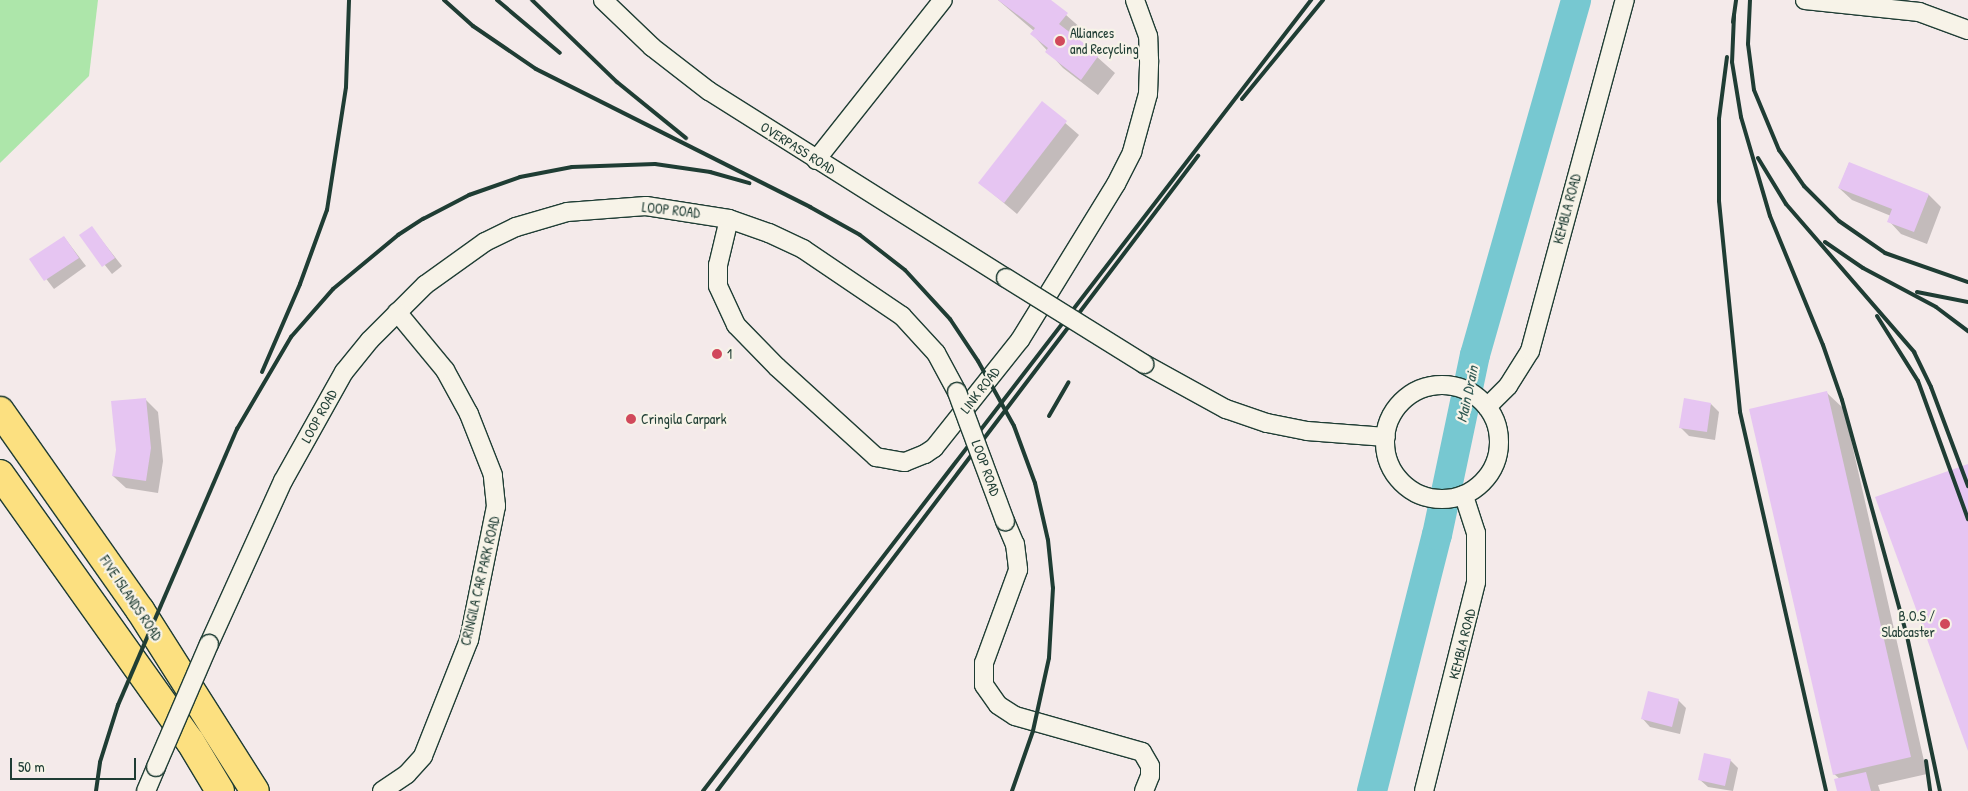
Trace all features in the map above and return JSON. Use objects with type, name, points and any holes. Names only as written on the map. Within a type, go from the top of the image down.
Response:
[{"type":"main road","points":[[0,399],[18,433]]},
{"type":"main road","name":"FIVE ISLANDS ROAD","points":[[0,411],[18,433],[140,610],[255,791]]},
{"type":"main road","points":[[0,474],[212,784]]},
{"type":"street","name":"OVERPASS ROAD","points":[[602,0],[652,47],[710,91],[816,160],[1144,364],[1226,409],[1267,423],[1307,431],[1386,436]]},
{"type":"street","points":[[816,160],[943,0]]},
{"type":"street","name":"LINK ROAD","points":[[728,219],[718,265],[718,286],[736,325],[777,368],[876,457],[905,462],[925,454],[934,448],[1020,340],[1116,184],[1132,152],[1148,94],[1149,60],[1148,36],[1135,0]]},
{"type":"street","name":"KEMBLA ROAD","points":[[1484,404],[1520,369],[1532,345],[1625,0]]},
{"type":"street","points":[[1805,0],[1919,12],[1968,30]]},
{"type":"street","name":"LOOP ROAD","points":[[146,791],[209,644],[284,481],[344,372],[397,312],[426,285],[485,242],[516,227],[566,212],[646,206],[728,219],[803,249],[880,298],[921,334],[957,392],[1015,544],[1018,570],[984,663],[984,685],[990,695],[1015,716],[1134,749],[1147,758],[1150,776],[1144,791]]},
{"type":"street","name":"CRINGILA CAR PARK ROAD","points":[[382,791],[407,774],[423,756],[469,640],[496,506],[493,474],[469,414],[445,370],[397,312]]},
{"type":"street","points":[[1436,386],[1455,386],[1484,404],[1496,422],[1500,440],[1498,457],[1485,480],[1464,496],[1446,500],[1427,498],[1399,479],[1390,467],[1386,436],[1390,418],[1401,402],[1417,391],[1436,386]]},
{"type":"street","name":"KEMBLA ROAD","points":[[1424,791],[1476,582],[1476,533],[1464,496]]},
{"type":"green space","points":[[0,0],[98,0],[89,76],[0,163]]},
{"type":"building","name":"Alliances and Recycling","points":[[998,0],[1051,0],[1068,13],[1059,24],[1099,55],[1081,80],[1045,52],[1048,48],[1030,34],[1035,28]]},
{"type":"building","points":[[1042,101],[1067,121],[1004,203],[978,183]]},
{"type":"building","points":[[1849,162],[1929,194],[1914,232],[1887,222],[1892,209],[1838,188]]},
{"type":"building","points":[[92,226],[115,258],[102,267],[79,235]]},
{"type":"building","points":[[64,236],[79,258],[44,281],[29,259]]},
{"type":"building","points":[[1827,391],[1911,757],[1833,775],[1749,409]]},
{"type":"building","points":[[146,398],[151,448],[146,481],[112,476],[116,450],[111,401]]},
{"type":"building","points":[[1684,398],[1711,403],[1707,432],[1679,428]]},
{"type":"building","name":"B.O.S / Slabcaster","points":[[1968,464],[1968,751],[1875,497]]},
{"type":"building","points":[[1648,691],[1679,699],[1672,727],[1641,719]]},
{"type":"building","points":[[1704,753],[1731,759],[1725,786],[1698,780]]},
{"type":"building","points":[[1866,772],[1871,791],[1837,791],[1834,779]]},
{"type":"waterway","name":"Main Drain","points":[[1372,791],[1437,535],[1475,355],[1576,0]]},
{"type":"railway","points":[[262,372],[300,284],[327,210],[346,87],[349,0]]},
{"type":"railway","points":[[444,0],[473,26],[536,69],[810,207],[860,235],[905,270],[950,319],[978,361],[1014,426],[1035,483],[1048,540],[1053,588],[1049,658],[1033,731],[1012,791]]},
{"type":"railway","points":[[497,0],[560,53]]},
{"type":"railway","points":[[532,0],[617,82],[686,138]]},
{"type":"railway","points":[[703,791],[1311,0]]},
{"type":"railway","points":[[1242,99],[1323,0]]},
{"type":"railway","points":[[1733,22],[1736,0]]},
{"type":"railway","points":[[1750,0],[1748,44],[1754,90],[1779,150],[1804,186],[1839,221],[1885,253],[1968,282]]},
{"type":"railway","points":[[1734,15],[1732,62],[1741,117],[1770,216],[1823,345],[1842,400],[1907,636],[1940,791]]},
{"type":"railway","points":[[1727,57],[1719,119],[1719,201],[1740,412],[1826,791]]},
{"type":"railway","points":[[717,791],[1198,156]]},
{"type":"railway","points":[[1758,158],[1786,204],[1914,352],[1931,387],[1968,486]]},
{"type":"railway","points":[[96,791],[100,762],[118,705],[237,429],[291,337],[333,289],[398,235],[423,219],[469,195],[520,177],[572,167],[655,164],[710,172],[749,183]]},
{"type":"railway","points":[[1825,242],[1863,268],[1936,307],[1968,331]]},
{"type":"railway","points":[[1917,292],[1968,302]]},
{"type":"railway","points":[[1877,316],[1918,381],[1968,519]]},
{"type":"railway","points":[[1049,416],[1069,382]]},
{"type":"railway","points":[[1926,761],[1930,791]]},
{"type":"place","name":"Alliances and Recycling","points":[[1060,41]]},
{"type":"place","name":"1","points":[[717,354]]},
{"type":"place","name":"Cringila Carpark","points":[[631,419]]},
{"type":"place","name":"B.O.S / Slabcaster","points":[[1945,624]]}]
